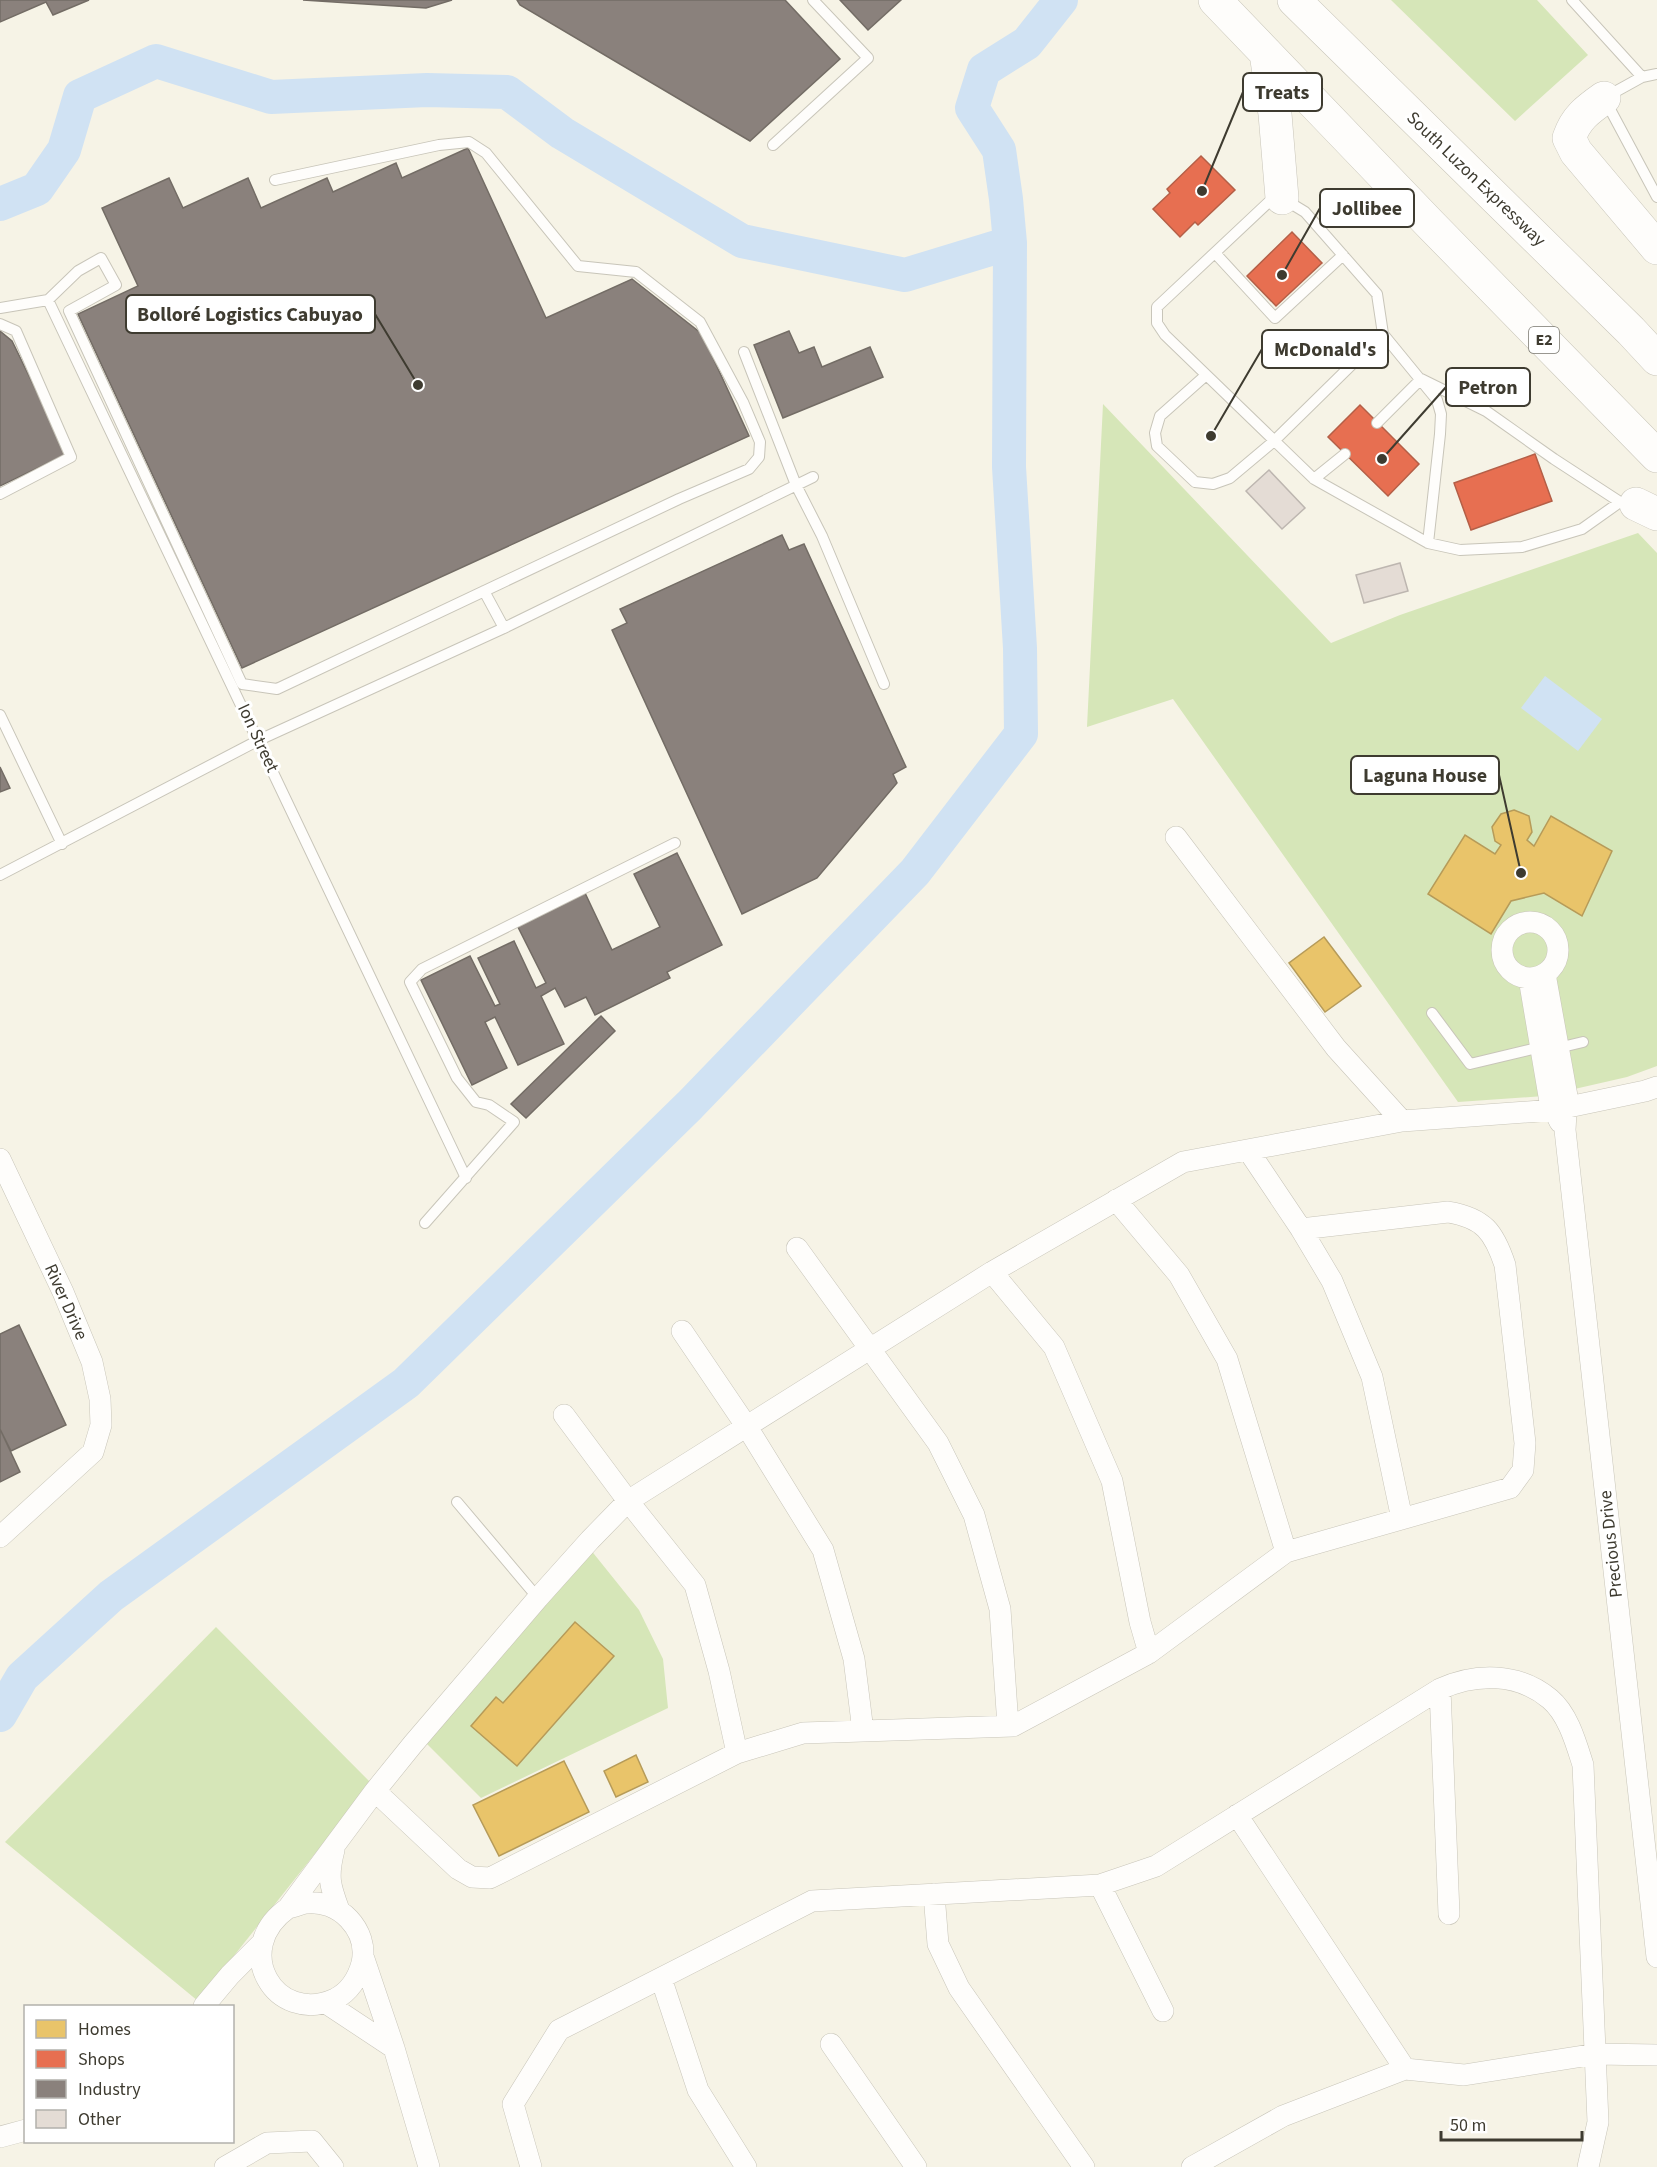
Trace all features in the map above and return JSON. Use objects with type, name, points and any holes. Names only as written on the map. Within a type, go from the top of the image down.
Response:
[{"type":"highway","name":"E2","points":[[1215,0],[1657,456]]},
{"type":"highway","name":"South Luzon Expressway","points":[[1294,0],[1657,357]]},
{"type":"highway","points":[[1266,53],[1275,114],[1282,198]]},
{"type":"highway","points":[[1604,98],[1582,113],[1569,138],[1576,152],[1657,248]]},
{"type":"street","points":[[1176,837],[1336,1048],[1402,1121]]},
{"type":"street","name":"Precious Drive","points":[[1537,976],[1550,1047],[1550,1102],[1560,1109],[1565,1131],[1657,1957]]},
{"type":"street","points":[[363,1956],[360,1972],[352,1986],[340,1996],[326,2003],[310,2005],[294,2002],[280,1994],[269,1983],[262,1968],[262,1943],[267,1929],[276,1917],[288,1908],[375,1791],[538,1598],[628,1501],[992,1272],[1183,1162],[1402,1121],[1560,1109],[1657,1087]]},
{"type":"street","points":[[1248,1150],[1301,1229],[1332,1281],[1372,1377],[1402,1518]]},
{"type":"street","name":"River Drive","points":[[0,1159],[63,1292],[92,1362],[100,1399],[101,1425],[93,1452],[0,1537]]},
{"type":"street","points":[[1116,1200],[1179,1275],[1227,1359],[1286,1552]]},
{"type":"street","points":[[375,1791],[458,1869],[472,1877],[489,1878],[737,1753],[803,1733],[1013,1726],[1149,1653],[1286,1552],[1510,1488],[1523,1470],[1525,1443],[1506,1265],[1498,1243],[1484,1225],[1467,1215],[1448,1212],[1301,1229]]},
{"type":"street","points":[[797,1248],[938,1443],[974,1515],[1000,1609],[1008,1726]]},
{"type":"street","points":[[992,1272],[1054,1347],[1112,1481],[1140,1622],[1149,1653]]},
{"type":"street","points":[[682,1331],[747,1426],[823,1550],[854,1659],[862,1731]]},
{"type":"street","points":[[564,1414],[628,1501],[695,1585],[719,1671],[737,1753]]},
{"type":"street","points":[[531,2167],[513,2104],[559,2030],[813,1901],[1100,1886],[1156,1866],[1440,1689],[1456,1682],[1482,1677],[1506,1678],[1551,1699],[1565,1718],[1576,1741],[1583,1765],[1598,2122],[1588,2167]]},
{"type":"street","points":[[1440,1689],[1449,1914]]},
{"type":"street","points":[[1237,1815],[1405,2069]]},
{"type":"street","points":[[336,1844],[330,1863],[329,1882],[339,1910]]},
{"type":"street","points":[[1100,1886],[1163,2011]]},
{"type":"street","points":[[934,1894],[938,1944],[959,1988],[1084,2167]]},
{"type":"street","points":[[288,1908],[305,1903],[323,1904],[339,1910],[353,1922],[361,1938],[363,1956],[394,2048],[429,2167]]},
{"type":"street","points":[[206,2005],[230,1975],[262,1943]]},
{"type":"street","points":[[230,1975],[262,1968]]},
{"type":"street","points":[[662,1978],[698,2090],[746,2167]]},
{"type":"street","points":[[326,2003],[394,2048]]},
{"type":"street","points":[[831,2044],[916,2167]]},
{"type":"street","points":[[1192,2167],[1283,2116],[1405,2069],[1464,2075],[1596,2054],[1657,2055]]},
{"type":"street","points":[[0,2137],[24,2131]]},
{"type":"street","points":[[225,2167],[267,2143],[312,2141],[333,2167]]},
{"type":"lane","points":[[773,145],[868,58],[813,0]]},
{"type":"lane","points":[[1572,0],[1642,77]]},
{"type":"lane","points":[[1657,74],[1642,77],[1604,98],[1657,197]]},
{"type":"lane","points":[[0,308],[48,300],[78,271],[101,258],[116,285],[69,311],[242,684],[277,689],[679,499],[749,469],[759,457],[760,442],[743,402],[700,322],[636,272],[578,266],[486,153],[469,142],[439,145],[275,180]]},
{"type":"lane","points":[[1428,543],[1441,414],[1437,400],[1383,334],[1377,294],[1305,212],[1282,198],[1272,200],[1157,307],[1157,323],[1164,335],[1205,376],[1314,479],[1428,543],[1460,550],[1522,546],[1582,529],[1638,506]]},
{"type":"lane","points":[[1215,253],[1275,318],[1343,255]]},
{"type":"lane","name":"Ion Street","points":[[48,300],[466,1178]]},
{"type":"lane","points":[[0,324],[16,331],[71,457],[0,494]]},
{"type":"lane","points":[[1205,376],[1160,416],[1155,433],[1157,446],[1195,482],[1213,484],[1230,478],[1274,441],[1383,334]]},
{"type":"lane","points":[[744,352],[796,485],[822,536],[884,684]]},
{"type":"lane","points":[[1377,423],[1421,379]]},
{"type":"lane","points":[[1421,379],[1486,411],[1554,459],[1638,506]]},
{"type":"lane","points":[[1314,479],[1344,454]]},
{"type":"lane","points":[[0,875],[259,740],[504,628],[813,477]]},
{"type":"lane","points":[[484,591],[504,628]]},
{"type":"lane","points":[[0,715],[62,844]]},
{"type":"lane","points":[[425,1223],[514,1122],[489,1105],[476,1102],[457,1078],[410,982],[422,969],[675,843]]},
{"type":"lane","points":[[1432,1013],[1470,1064],[1583,1042]]},
{"type":"lane","points":[[457,1502],[538,1598]]},
{"type":"green space","points":[[1391,0],[1537,0],[1588,55],[1515,121]]},
{"type":"green space","points":[[1103,404],[1331,643],[1400,615],[1638,533],[1657,553],[1657,1066],[1627,1077],[1544,1096],[1458,1102],[1173,699],[1087,727]]},
{"type":"green space","points":[[590,1549],[639,1610],[663,1659],[668,1708],[481,1798],[424,1741]]},
{"type":"green space","points":[[216,1627],[371,1783],[198,2001],[5,1842]]},
{"type":"water","points":[[1545,676],[1602,719],[1578,751],[1521,708]]},
{"type":"building: Homes","points":[[1514,810],[1529,816],[1532,832],[1527,840],[1534,846],[1551,816],[1612,851],[1582,916],[1544,893],[1511,901],[1491,934],[1428,894],[1465,835],[1495,854],[1501,845],[1495,841],[1492,827],[1501,814]]},
{"type":"building: Homes","points":[[1324,937],[1361,986],[1325,1012],[1289,963]]},
{"type":"building: Homes","points":[[575,1622],[614,1656],[517,1766],[471,1726],[496,1697],[503,1703]]},
{"type":"building: Homes","points":[[636,1755],[648,1782],[616,1797],[604,1771]]},
{"type":"building: Homes","points":[[564,1761],[589,1812],[499,1856],[473,1805]]},
{"type":"building: Shops","points":[[1201,156],[1235,190],[1198,225],[1195,222],[1180,237],[1153,209],[1170,193],[1167,189]]},
{"type":"building: Shops","points":[[1292,232],[1322,263],[1276,306],[1247,276]]},
{"type":"building: Shops","points":[[1360,405],[1419,464],[1388,496],[1328,437]]},
{"type":"building: Shops","points":[[1535,454],[1552,501],[1471,530],[1454,483]]},
{"type":"building: Industry","points":[[0,0],[89,0],[53,15],[46,2],[0,22]]},
{"type":"building: Industry","points":[[303,0],[452,0],[426,8]]},
{"type":"building: Industry","points":[[517,0],[785,0],[840,59],[750,141],[520,5]]},
{"type":"building: Industry","points":[[840,0],[901,0],[868,30]]},
{"type":"building: Industry","points":[[468,148],[546,318],[632,279],[702,334],[749,436],[242,668],[78,314],[138,286],[102,208],[169,178],[183,208],[248,178],[261,208],[327,178],[333,192],[396,163],[402,178]]},
{"type":"building: Industry","points":[[0,331],[12,341],[67,454],[0,486]]},
{"type":"building: Industry","points":[[789,331],[799,353],[814,347],[822,367],[870,347],[883,377],[783,418],[754,345]]},
{"type":"building: Industry","points":[[782,535],[789,550],[804,544],[906,767],[893,774],[897,783],[817,878],[742,914],[612,630],[627,623],[620,609]]},
{"type":"building: Industry","points":[[0,767],[10,788],[0,792]]},
{"type":"building: Industry","points":[[677,853],[722,945],[667,972],[670,978],[595,1015],[586,997],[565,1007],[555,988],[541,996],[564,1044],[518,1065],[495,1017],[485,1022],[507,1068],[472,1085],[421,980],[470,956],[495,1006],[500,1004],[478,958],[514,941],[536,988],[546,983],[517,925],[585,893],[612,950],[660,927],[634,874]]},
{"type":"building: Industry","points":[[601,1016],[615,1031],[526,1118],[511,1104]]},
{"type":"building: Industry","points":[[19,1325],[66,1425],[11,1451],[0,1429],[0,1334]]},
{"type":"building: Industry","points":[[0,1429],[20,1472],[0,1482]]},
{"type":"building: Other","points":[[1269,470],[1305,508],[1282,529],[1246,491]]},
{"type":"building: Other","points":[[1400,563],[1408,591],[1364,603],[1356,575]]},
{"type":"waterway","points":[[0,1715],[22,1677],[111,1596],[406,1383],[690,1105],[915,872],[1021,734],[1020,648],[1009,467],[1010,243],[999,150],[972,108],[984,70],[1027,43],[1061,0]]},
{"type":"waterway","points":[[0,204],[37,189],[64,150],[80,96],[156,61],[271,97],[427,90],[507,92],[562,133],[742,241],[905,275],[1010,243]]},
{"type":"place","name":"Treats","points":[[1202,191]]},
{"type":"place","name":"Jollibee","points":[[1282,275]]},
{"type":"place","name":"Bolloré Logistics Cabuyao","points":[[418,385]]},
{"type":"place","name":"McDonald's","points":[[1211,436]]},
{"type":"place","name":"Petron","points":[[1382,459]]},
{"type":"place","name":"Laguna House","points":[[1521,873]]}]
